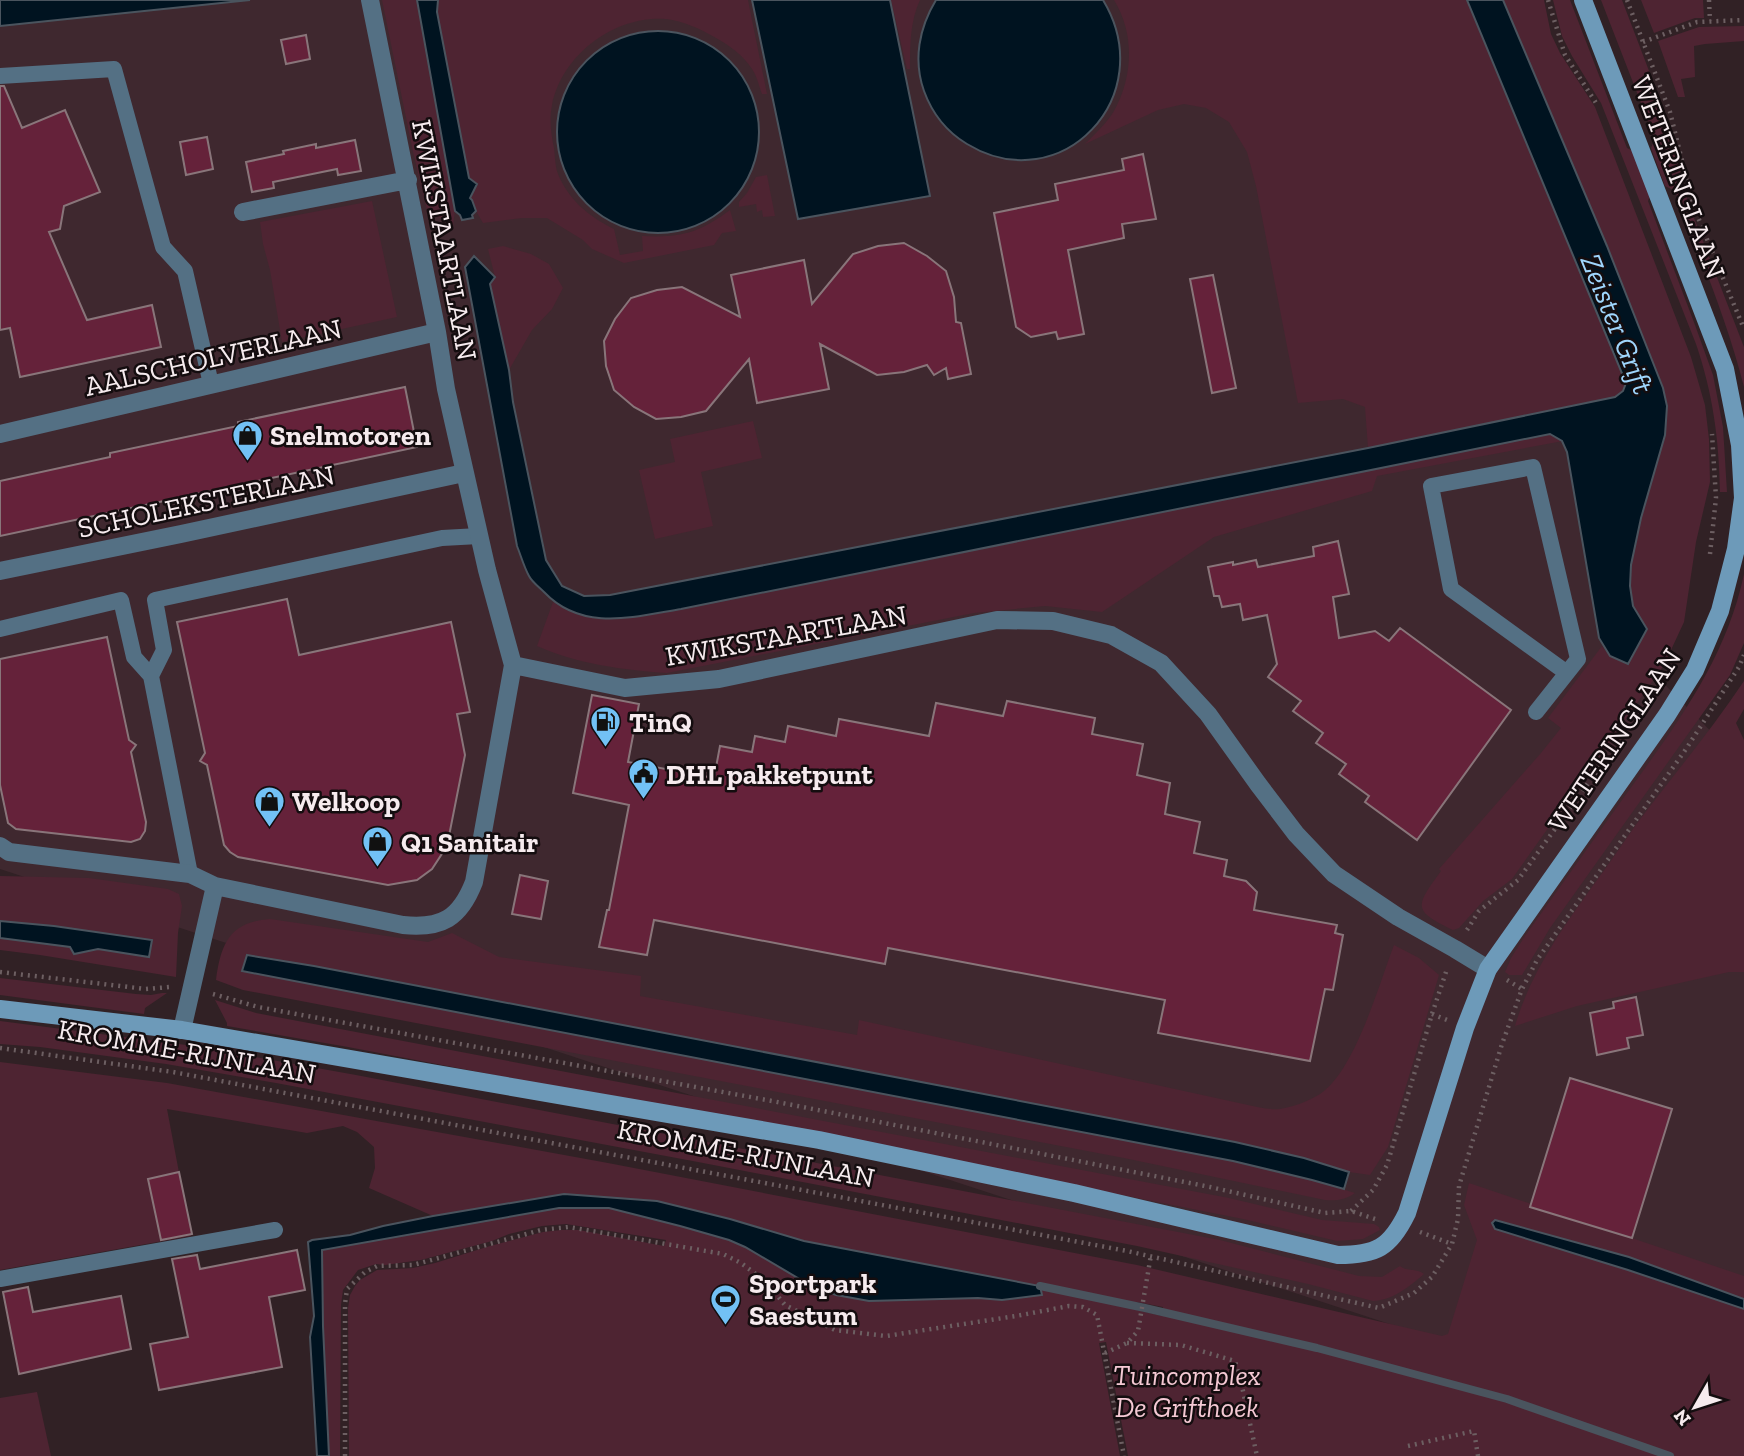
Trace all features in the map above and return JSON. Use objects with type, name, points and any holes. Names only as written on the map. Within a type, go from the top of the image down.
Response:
[{"type":"street","name":"KWIKSTAARTLAAN","points":[[370,0],[408,180],[464,473],[513,666],[625,688],[719,679],[997,621],[1053,621],[1111,635],[1161,663],[1180,683],[1208,714],[1296,834],[1334,874],[1398,918],[1488,970]]},
{"type":"street","name":"WETERINGLAAN","points":[[1386,1245],[1401,1227],[1407,1213],[1461,1041],[1488,970],[1659,727],[1695,670],[1720,611],[1736,549],[1743,498],[1740,445],[1725,369],[1583,0]]},
{"type":"street","points":[[243,212],[408,180]]},
{"type":"street","name":"AALSCHOLVERLAAN","points":[[0,434],[437,332]]},
{"type":"street","name":"SCHOLEKSTERLAAN","points":[[0,571],[464,473]]},
{"type":"street","points":[[0,846],[9,852],[190,874],[215,886],[403,925],[433,925],[457,912],[467,900],[474,882],[513,666]]},
{"type":"street","points":[[183,1030],[215,886]]},
{"type":"street","name":"KROMME-RIJNLAAN","points":[[0,1009],[183,1030],[819,1140],[1074,1193],[1338,1255],[1374,1252],[1386,1245]]},
{"type":"lane","points":[[0,76],[114,69],[163,247],[185,271],[211,384]]},
{"type":"lane","points":[[1536,712],[1567,673],[1578,659],[1533,467],[1431,486],[1451,589],[1567,673]]},
{"type":"lane","points":[[152,676],[164,650],[155,600],[442,538],[479,536]]},
{"type":"lane","points":[[0,629],[121,600],[134,657],[152,676],[190,874]]},
{"type":"lane","points":[[0,1279],[275,1230]]},
{"type":"path","name":"WETERINGLAAN","points":[[1548,0],[1565,55],[1600,109]]},
{"type":"path","name":"WETERINGLAAN","points":[[1627,0],[1670,112],[1693,205],[1744,329]]},
{"type":"path","points":[[1709,0],[1710,22]]},
{"type":"path","points":[[1643,42],[1697,22],[1744,20]]},
{"type":"path","points":[[1712,431],[1716,498]]},
{"type":"path","name":"KROMME-RIJNLAAN","points":[[0,1048],[173,1072],[1151,1255],[1379,1308],[1414,1293],[1432,1277],[1452,1244],[1458,1219],[1459,1186],[1502,1044],[1536,960],[1686,748],[1739,667],[1744,655]]},
{"type":"path","name":"KROMME-RIJNLAAN","points":[[0,972],[146,989],[191,988],[258,1006],[772,1101],[1210,1187],[1325,1213],[1350,1211]]},
{"type":"path","points":[[345,1456],[347,1289],[365,1272],[377,1266],[413,1265],[541,1230],[569,1227],[723,1254],[765,1281],[785,1305],[835,1330],[886,1336],[1069,1306],[1083,1307],[1097,1315],[1124,1456]]},
{"type":"path","points":[[1105,1353],[1127,1343],[1138,1331],[1151,1255]]},
{"type":"path","points":[[1127,1343],[1181,1345],[1235,1362],[1257,1456]]},
{"type":"path","points":[[1408,1446],[1474,1431],[1478,1456]]},
{"type":"shaded area","points":[[142,0],[1492,0],[1614,633],[1744,765],[1744,1440],[0,869],[0,21]]},
{"type":"green space","points":[[382,0],[417,0],[455,211],[453,226],[427,210]]},
{"type":"green space","points":[[438,0],[748,0],[767,94],[762,94],[752,69],[745,60],[721,41],[679,22],[647,19],[610,31],[579,55],[558,87],[551,116],[558,174],[581,207],[614,229],[620,255],[643,251],[642,236],[679,235],[699,229],[730,210],[736,231],[722,233],[714,245],[624,263],[592,249],[583,240],[547,218],[483,223],[470,199],[477,184],[469,178],[437,12]]},
{"type":"green space","points":[[891,0],[920,0],[912,25],[910,69],[907,69]]},
{"type":"green space","points":[[1114,0],[1467,0],[1626,383],[1623,391],[1615,397],[1368,448],[1365,407],[1343,399],[1298,403],[1256,186],[1247,152],[1229,122],[1206,108],[1184,104],[1158,110],[1085,144],[1114,111],[1128,70],[1126,27]]},
{"type":"green space","points":[[1503,0],[1544,0],[1551,34],[1560,53],[1595,107],[1691,357],[1705,405],[1710,482],[1696,542],[1684,622],[1664,665],[1512,879],[1483,901],[1459,928],[1453,930],[1430,917],[1422,906],[1426,893],[1441,871],[1439,869],[1561,728],[1548,718],[1602,646],[1610,656],[1628,664],[1647,629],[1633,606],[1631,565],[1641,518],[1665,435],[1667,406],[1663,388],[1607,246]]},
{"type":"green space","points":[[1553,0],[1570,0],[1627,148],[1635,152],[1652,190],[1648,201],[1713,375],[1723,427],[1727,492],[1720,492],[1714,417],[1696,344],[1601,103],[1562,36]]},
{"type":"green space","points":[[1601,0],[1622,0],[1654,84],[1689,205],[1744,347],[1744,387],[1730,337],[1675,191],[1665,186],[1651,148],[1655,139]]},
{"type":"green space","points":[[1641,0],[1703,0],[1704,18],[1695,18],[1654,33]]},
{"type":"green space","points":[[1744,26],[1744,41],[1694,46],[1695,77],[1681,79],[1685,97],[1678,97],[1658,41],[1699,27]]},
{"type":"green space","points":[[767,175],[775,216],[763,217],[762,210],[757,212],[756,204],[739,207],[739,202],[756,177]]},
{"type":"green space","points":[[372,201],[397,317],[282,342],[260,222]]},
{"type":"green space","points":[[503,246],[531,254],[549,264],[563,288],[552,309],[532,330],[509,370],[490,283],[495,277],[488,249]]},
{"type":"green space","points":[[753,421],[762,458],[701,472],[713,526],[655,539],[639,470],[675,462],[670,439]]},
{"type":"green space","points":[[1550,434],[1563,441],[1377,476],[1372,491],[1214,537],[1102,612],[1045,606],[974,613],[667,673],[601,665],[537,646],[553,602],[568,611],[681,609]]},
{"type":"green space","points":[[1744,574],[1744,643],[1730,675],[1550,928],[1522,975],[1509,975],[1505,972],[1525,936],[1664,742],[1698,690],[1725,634]]},
{"type":"green space","points":[[1744,681],[1744,709],[1736,723],[1744,740],[1744,972],[1729,972],[1577,1006],[1515,1026],[1529,988],[1569,920],[1635,826]]},
{"type":"green space","points":[[0,876],[89,878],[168,889],[179,894],[182,906],[176,977],[0,950]]},
{"type":"green space","points":[[270,919],[428,942],[452,933],[499,957],[641,976],[640,996],[857,1035],[859,1020],[1272,1109],[1306,1101],[1333,1083],[1355,1047],[1394,945],[1419,958],[1439,975],[1388,1147],[1370,1175],[1235,1142],[314,966],[247,955],[243,970],[1233,1161],[1355,1193],[1344,1199],[1325,1200],[1124,1158],[243,990],[216,980],[221,955],[230,937],[245,925]]},
{"type":"green space","points":[[0,978],[136,994],[167,993],[145,1008],[144,1014],[0,995]]},
{"type":"green space","points":[[215,1000],[256,1013],[1229,1198],[1322,1220],[1374,1224],[1380,1230],[1363,1239],[1337,1241],[1127,1196],[227,1026]]},
{"type":"green space","points":[[0,1021],[194,1046],[356,1075],[1220,1240],[1359,1276],[1382,1277],[1400,1266],[1424,1274],[1394,1295],[1373,1301],[1137,1246],[276,1083],[166,1064],[0,1044]]},
{"type":"green space","name":"Tuincomplex De Grifthoek","points":[[0,1062],[167,1083],[608,1163],[1137,1265],[1442,1336],[1448,1334],[1477,1240],[1464,1205],[1469,1183],[1744,1276],[1744,1299],[1629,1257],[1495,1220],[1495,1229],[1744,1309],[1744,1456],[1128,1456],[1106,1342],[1099,1343],[1120,1456],[349,1456],[348,1308],[350,1295],[360,1280],[377,1270],[413,1268],[435,1263],[543,1232],[579,1230],[664,1246],[666,1240],[566,1224],[542,1226],[509,1234],[421,1260],[376,1264],[358,1270],[343,1290],[340,1456],[329,1456],[322,1326],[322,1250],[559,1208],[609,1208],[729,1240],[803,1281],[836,1295],[869,1301],[978,1298],[1002,1300],[906,1261],[803,1241],[730,1219],[564,1194],[433,1216],[369,1188],[375,1168],[374,1147],[357,1132],[343,1126],[307,1133],[167,1109],[191,1236],[0,1270]],"holes":[[[1137,1302],[1163,1307],[1162,1316],[1137,1310]]]},
{"type":"green space","points":[[37,1392],[51,1456],[0,1456],[0,1398]]},
{"type":"water","points":[[0,0],[250,0],[0,26]]},
{"type":"water","points":[[417,0],[438,0],[437,12],[469,178],[477,184],[470,198],[476,211],[472,215],[473,218],[462,220],[455,211]]},
{"type":"water","points":[[752,0],[890,0],[930,196],[798,219]]},
{"type":"water","points":[[936,0],[1103,0],[1118,36],[1119,71],[1110,103],[1092,129],[1067,149],[1036,159],[1002,158],[967,144],[953,134],[931,107],[919,68],[922,33]]},
{"type":"water","name":"Zeister Grift","points":[[1467,0],[1503,0],[1607,246],[1663,388],[1667,406],[1665,435],[1641,518],[1631,565],[1633,606],[1647,629],[1628,664],[1610,656],[1599,638],[1567,452],[1562,441],[1550,434],[627,618],[591,617],[575,613],[559,605],[530,578],[517,546],[465,267],[474,256],[495,277],[490,284],[546,560],[562,586],[584,596],[610,595],[1368,448],[1615,397],[1623,391],[1626,383]]},
{"type":"water","points":[[658,31],[697,39],[714,48],[729,61],[742,76],[751,93],[759,132],[751,171],[742,188],[729,203],[714,216],[697,225],[658,233],[619,225],[602,216],[587,203],[574,188],[565,171],[557,132],[565,93],[574,76],[587,61],[602,48],[619,39]]},
{"type":"water","points":[[0,921],[152,940],[149,957],[98,949],[74,954],[70,947],[0,938]]},
{"type":"water","points":[[247,955],[1235,1142],[1349,1172],[1344,1189],[1233,1161],[242,971]]},
{"type":"water","points":[[564,1194],[657,1201],[804,1241],[1040,1286],[1042,1295],[1002,1300],[978,1298],[869,1301],[836,1295],[803,1281],[729,1240],[609,1208],[559,1208],[322,1250],[329,1456],[317,1456],[310,1337],[314,1316],[308,1242],[433,1216]]},
{"type":"water","points":[[1495,1220],[1629,1257],[1744,1299],[1744,1309],[1495,1229],[1492,1223]]},
{"type":"building","points":[[306,35],[310,59],[286,64],[281,40]]},
{"type":"building","points":[[0,86],[4,86],[22,128],[65,110],[100,192],[64,206],[60,229],[49,232],[87,320],[152,305],[161,347],[20,377],[10,328],[0,330]]},
{"type":"building","points":[[207,137],[213,169],[186,175],[180,142]]},
{"type":"building","points":[[355,140],[361,171],[338,175],[337,169],[273,182],[274,188],[252,192],[246,162],[316,144],[316,148]]},
{"type":"building","points":[[1143,154],[1156,219],[1122,224],[1124,238],[1068,250],[1084,334],[1058,339],[1056,332],[1031,337],[1016,327],[994,213],[1058,200],[1055,184],[1124,170],[1122,159]]},
{"type":"building","points":[[904,243],[946,271],[954,297],[956,322],[961,323],[971,374],[948,379],[946,368],[934,375],[927,365],[904,372],[877,375],[820,344],[829,389],[757,403],[749,359],[706,411],[681,417],[656,419],[634,407],[614,390],[606,366],[604,341],[615,319],[631,298],[657,290],[682,287],[740,317],[731,275],[804,260],[812,304],[853,254],[878,246]]},
{"type":"building","points":[[1213,275],[1236,388],[1212,393],[1190,279]]},
{"type":"building","points":[[405,387],[417,447],[0,536],[0,481],[110,457],[110,453],[238,426],[238,422]]},
{"type":"building","points":[[1338,541],[1349,594],[1333,597],[1339,638],[1375,631],[1389,641],[1400,628],[1511,710],[1417,840],[1365,802],[1369,796],[1339,774],[1346,764],[1316,743],[1323,733],[1293,711],[1301,701],[1268,677],[1277,664],[1267,615],[1243,620],[1240,604],[1222,607],[1219,596],[1214,596],[1208,567],[1256,560],[1258,567],[1314,556],[1313,547]]},
{"type":"building","points":[[287,599],[299,655],[451,622],[470,712],[457,714],[465,755],[447,846],[432,869],[417,880],[388,885],[238,857],[224,845],[207,765],[200,761],[205,753],[177,622]]},
{"type":"building","points":[[107,637],[129,740],[136,745],[131,752],[146,822],[145,831],[140,839],[131,842],[16,829],[8,823],[0,785],[0,659]]},
{"type":"building","points":[[592,695],[639,704],[628,762],[714,778],[720,746],[752,752],[755,736],[785,742],[788,726],[836,736],[839,719],[929,736],[936,703],[1003,716],[1007,701],[1095,718],[1092,734],[1143,744],[1137,775],[1170,783],[1165,814],[1200,822],[1194,853],[1227,860],[1224,876],[1246,881],[1257,892],[1254,910],[1337,925],[1335,933],[1343,935],[1333,990],[1325,989],[1310,1061],[1158,1033],[1165,1000],[888,948],[885,964],[654,920],[647,955],[599,947],[609,910],[629,805],[573,793]]},
{"type":"building","points":[[520,875],[548,881],[541,919],[512,914]]},
{"type":"building","points":[[1636,997],[1643,1035],[1627,1038],[1629,1048],[1597,1055],[1590,1013],[1614,1008],[1613,1002]]},
{"type":"building","points":[[1570,1078],[1672,1109],[1632,1238],[1530,1207]]},
{"type":"building","points":[[179,1172],[192,1234],[161,1240],[148,1179]]},
{"type":"building","points":[[297,1250],[305,1290],[269,1297],[282,1367],[159,1390],[150,1344],[188,1337],[172,1259],[197,1255],[200,1269]]},
{"type":"building","points":[[28,1287],[33,1312],[121,1296],[131,1349],[19,1374],[3,1292]]},
{"type":"waterway","points":[[1040,1286],[1317,1348],[1507,1399],[1670,1456]]},
{"type":"place","name":"Snelmotoren","points":[[247,462]]},
{"type":"place","name":"TinQ","points":[[606,749]]},
{"type":"place","name":"DHL pakketpunt","points":[[643,801]]},
{"type":"place","name":"Welkoop","points":[[269,828]]},
{"type":"place","name":"Q1 Sanitair","points":[[378,869]]},
{"type":"place","name":"Sportpark Saestum","points":[[726,1326]]}]
